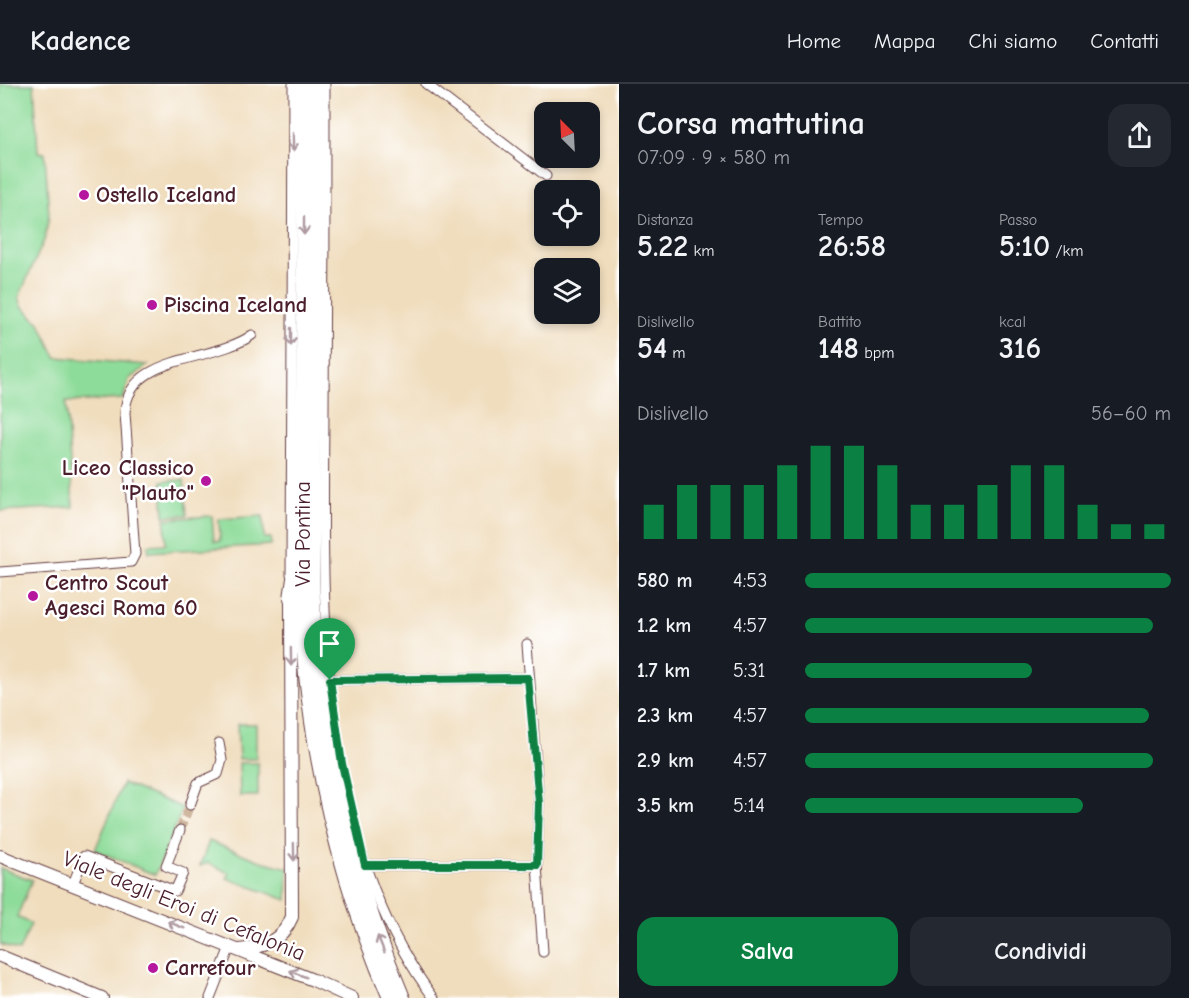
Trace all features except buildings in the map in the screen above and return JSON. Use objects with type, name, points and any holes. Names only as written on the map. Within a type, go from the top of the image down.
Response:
[{"type":"highway","name":"Via Pontina","points":[[304,84],[307,522]]},
{"type":"highway","name":"Via Pontina","points":[[307,522],[315,84]]},
{"type":"highway","points":[[291,598],[307,522]]},
{"type":"highway","points":[[307,522],[302,614],[306,675],[327,801],[362,930],[389,995]]},
{"type":"highway","points":[[307,522],[317,674],[338,802],[362,891],[403,998]]},
{"type":"main road","name":"Via Pontina","points":[[235,948],[256,948],[278,939],[292,917],[291,598]]},
{"type":"main road","name":"Viale degli Eroi di Cefalonia","points":[[0,856],[235,948],[352,998]]},
{"type":"main road","points":[[1,957],[95,997]]},
{"type":"street","name":"Via Pontina","points":[[291,598],[293,84]]},
{"type":"street","name":"Via Pontina","points":[[325,84],[324,578],[330,680],[342,764],[365,865],[392,933],[434,998]]},
{"type":"street","points":[[426,84],[546,176]]},
{"type":"street","points":[[0,572],[131,562],[135,554],[125,412],[128,393],[133,384],[149,373],[235,344],[252,335]]},
{"type":"street","points":[[527,644],[539,803],[537,865],[543,952]]},
{"type":"street","points":[[330,680],[528,678]]},
{"type":"street","points":[[190,805],[198,783],[218,774],[222,760],[219,743]]},
{"type":"street","points":[[72,884],[84,856],[176,891],[183,873],[166,866],[180,830]]},
{"type":"street","points":[[0,850],[14,861]]},
{"type":"street","points":[[365,865],[537,865]]},
{"type":"street","points":[[210,998],[235,948]]},
{"type":"green space","points":[[0,84],[34,84],[38,152],[45,153],[49,216],[45,238],[19,297],[22,306],[40,324],[56,357],[148,365],[129,379],[123,399],[66,402],[73,507],[0,511]]},
{"type":"green space","points":[[184,480],[187,515],[164,516],[162,481]]},
{"type":"green space","points":[[212,516],[214,541],[220,541],[219,519],[263,516],[264,538],[271,538],[271,545],[149,552],[148,545],[166,544],[165,519]]},
{"type":"green space","points":[[237,724],[256,724],[256,759],[239,759]]},
{"type":"green space","points":[[239,763],[258,763],[258,796],[240,796]]},
{"type":"green space","points":[[123,783],[183,808],[155,875],[95,850]]},
{"type":"green space","points":[[209,841],[261,861],[288,868],[287,900],[227,878],[229,873],[208,863],[200,866]]},
{"type":"green space","points":[[0,868],[32,880],[17,917],[31,924],[19,951],[0,944]]},
{"type":"tunnel","points":[[180,830],[190,805]]},
{"type":"place","name":"Ostello Iceland","points":[[84,195]]},
{"type":"place","name":"Piscina Iceland","points":[[152,305]]},
{"type":"place","name":"Liceo Classico \"Plauto\"","points":[[206,481]]},
{"type":"place","name":"Centro Scout Agesci Roma 60","points":[[33,596]]},
{"type":"place","name":"Carrefour","points":[[153,968]]},
{"type":"route","points":[[528,678],[540,813],[537,865],[365,865],[342,764],[330,680],[528,678]]}]
